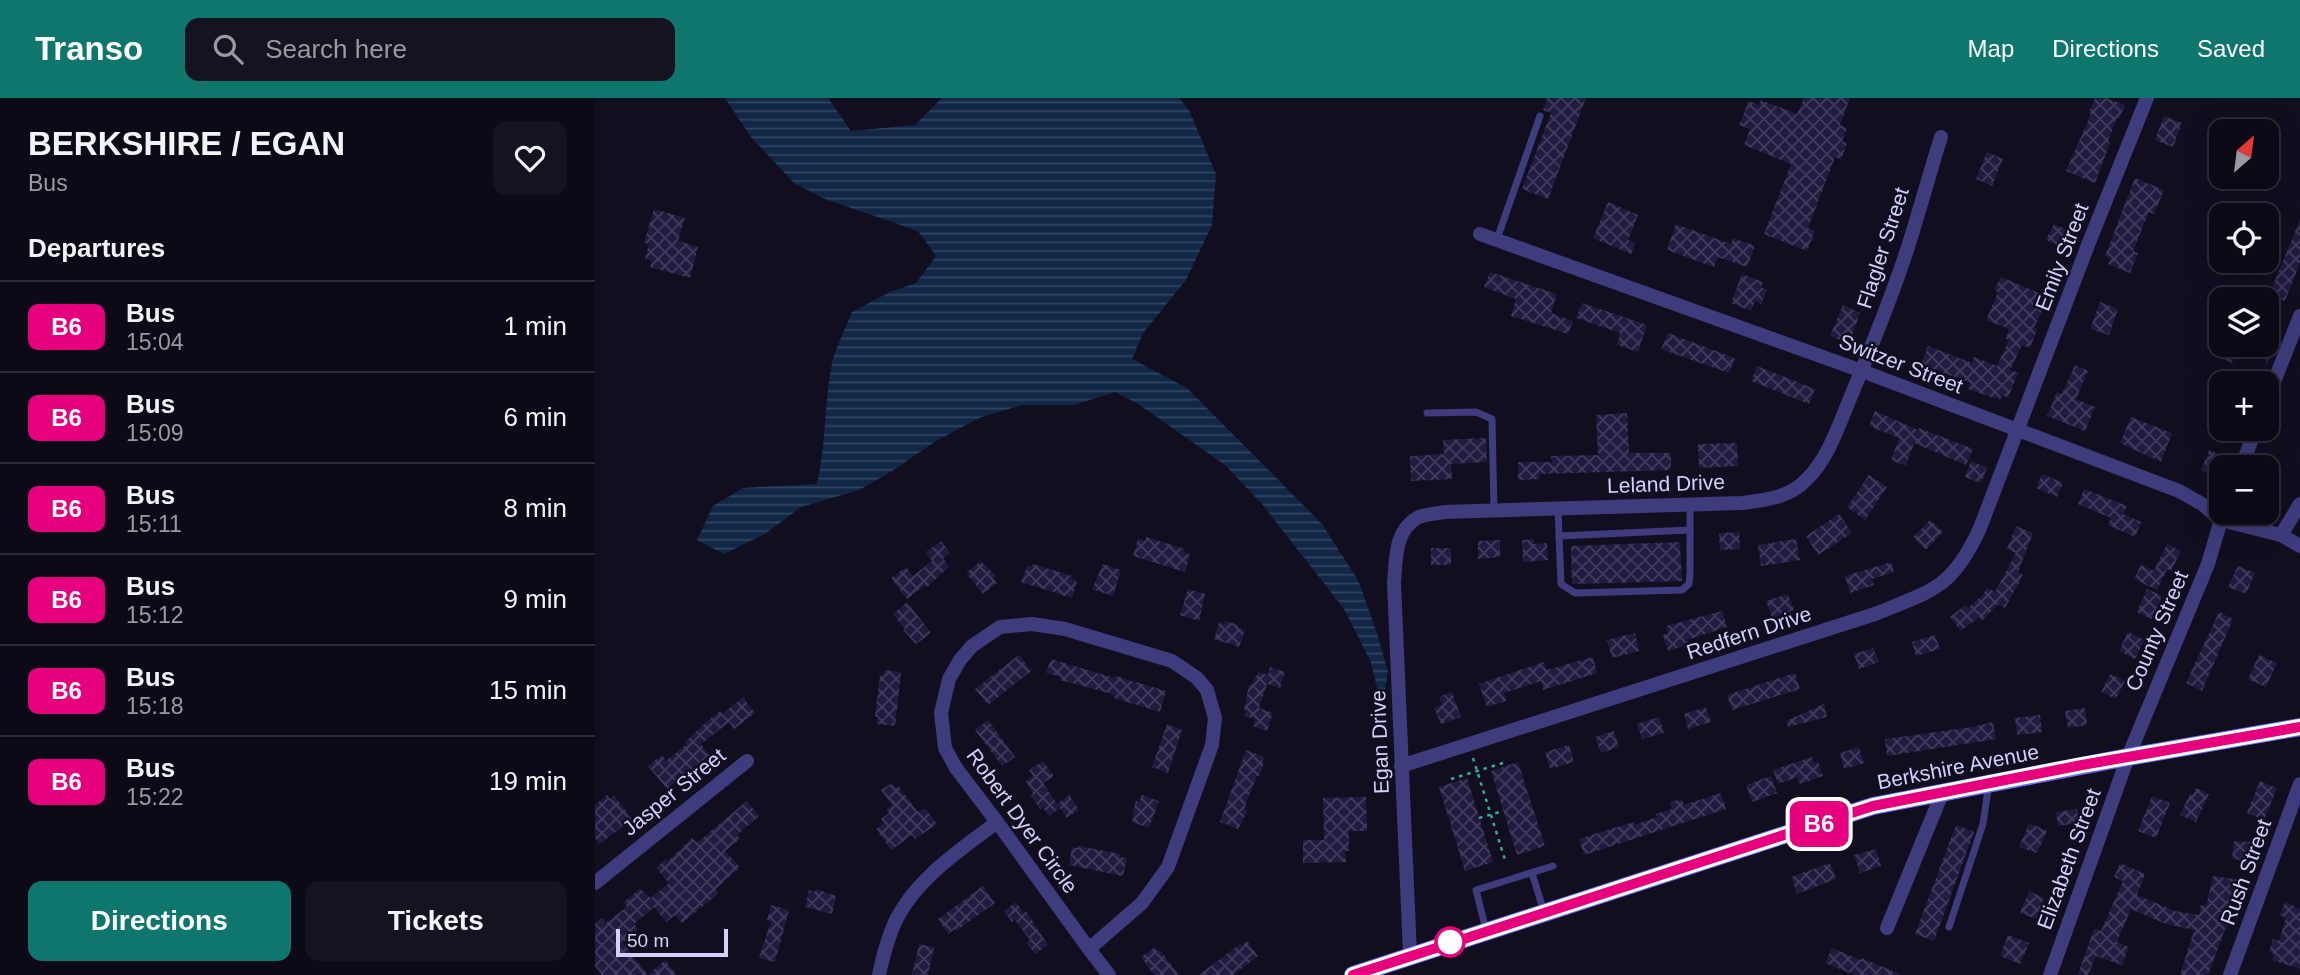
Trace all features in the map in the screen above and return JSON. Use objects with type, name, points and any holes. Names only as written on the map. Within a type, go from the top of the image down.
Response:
[{"type":"main road","name":"Berkshire Avenue","points":[[1353,975],[1873,806],[2300,727]]},
{"type":"street","name":"Emily Street","points":[[2018,431],[2088,244],[2147,98]]},
{"type":"street","name":"Flagler Street","points":[[1862,371],[1907,250],[1941,137]]},
{"type":"street","name":"Switzer Street","points":[[1480,234],[1862,371],[2179,491],[2209,508]]},
{"type":"street","points":[[2278,371],[2300,316]]},
{"type":"street","name":"Leland Drive","points":[[1404,530],[1417,518],[1444,512],[1761,501],[1792,492],[1807,480],[1822,461],[1862,371]]},
{"type":"street","name":"Redfern Drive","points":[[1401,766],[1791,642],[1931,592],[1951,578],[1971,547],[2018,431]]},
{"type":"street","points":[[2281,535],[2300,504]]},
{"type":"street","name":"County Street","points":[[2128,757],[2208,564],[2219,525]]},
{"type":"street","name":"Switzer Street","points":[[2250,525],[2281,535],[2300,546]]},
{"type":"street","name":"Egan Drive","points":[[1404,530],[1396,548],[1394,583],[1410,955]]},
{"type":"street","name":"Robert Dyer Circle","points":[[1090,949],[1142,903],[1168,867],[1212,745],[1215,718],[1207,690],[1197,678],[1172,661],[1065,629],[1021,624],[1000,627],[972,646],[955,668],[945,691],[941,723],[945,748],[955,768],[1108,975]]},
{"type":"street","name":"Elizabeth Street","points":[[2050,975],[2128,757]]},
{"type":"street","name":"Jasper Street","points":[[595,883],[747,761]]},
{"type":"street","name":"Rush Street","points":[[2230,975],[2300,784]]},
{"type":"street","points":[[1887,928],[1943,791]]},
{"type":"street","points":[[879,975],[897,919],[916,890],[956,852],[997,822]]},
{"type":"lane","points":[[1496,240],[1540,116]]},
{"type":"lane","points":[[1427,413],[1476,412],[1492,419],[1494,510]]},
{"type":"lane","points":[[1558,508],[1562,584],[1575,593],[1682,590],[1689,584],[1690,505]]},
{"type":"lane","points":[[1559,536],[1690,530]]},
{"type":"lane","points":[[1949,927],[1983,824],[1989,783]]},
{"type":"lane","points":[[1486,931],[1476,890],[1553,866]]},
{"type":"lane","points":[[1531,873],[1544,913]]},
{"type":"path","points":[[1468,745],[1506,863]]},
{"type":"path","points":[[1451,779],[1503,763]]},
{"type":"path","points":[[1479,818],[1503,811]]},
{"type":"water","points":[[725,98],[828,98],[851,131],[915,125],[942,98],[1179,98],[1189,110],[1216,174],[1212,225],[1186,280],[1143,333],[1132,359],[1187,388],[1322,524],[1358,580],[1377,633],[1388,672],[1382,709],[1371,662],[1344,609],[1262,504],[1225,465],[1138,404],[1115,392],[1074,405],[1022,405],[979,418],[936,441],[859,490],[801,507],[765,534],[724,554],[697,540],[713,506],[743,488],[817,484],[832,362],[852,312],[890,292],[916,283],[936,256],[918,231],[825,199],[794,183],[751,137]]},
{"type":"building","points":[[1547,98],[1586,98],[1548,199],[1522,189],[1551,113],[1543,110]]},
{"type":"building","points":[[1804,98],[1850,98],[1840,125],[1847,128],[1842,141],[1847,143],[1841,160],[1835,157],[1808,228],[1815,231],[1807,251],[1764,234],[1791,164],[1744,145],[1750,129],[1739,125],[1749,101],[1759,105],[1761,100],[1797,114]]},
{"type":"building","points":[[2095,98],[2106,98],[2125,105],[2108,141],[2110,143],[2095,183],[2066,171],[2091,114],[2089,113]]},
{"type":"building","points":[[2164,116],[2182,123],[2173,147],[2155,140]]},
{"type":"building","points":[[1987,152],[2003,159],[1992,186],[1976,179]]},
{"type":"building","points":[[2135,178],[2164,190],[2154,214],[2149,212],[2133,251],[2138,253],[2130,273],[2108,264],[2110,258],[2105,256]]},
{"type":"building","points":[[1608,202],[1638,215],[1628,240],[1635,243],[1631,254],[1593,238]]},
{"type":"building","points":[[654,209],[685,218],[678,241],[698,247],[690,278],[650,267],[652,261],[645,259],[649,244],[644,243]]},
{"type":"building","points":[[2300,220],[2300,263],[2285,301],[2279,299],[2279,287],[2272,287]]},
{"type":"building","points":[[1676,224],[1731,244],[1733,238],[1755,246],[1747,267],[1718,257],[1714,267],[1667,250]]},
{"type":"building","points":[[2054,224],[2073,233],[2066,249],[2046,240]]},
{"type":"building","points":[[1490,272],[1557,294],[1551,313],[1573,321],[1568,334],[1511,316],[1516,299],[1484,287]]},
{"type":"building","points":[[1742,274],[1763,282],[1761,287],[1767,290],[1761,304],[1755,301],[1751,311],[1731,303]]},
{"type":"building","points":[[2001,277],[2048,297],[2034,328],[2037,329],[2030,348],[2022,345],[2010,370],[2018,373],[2008,398],[2002,395],[2000,400],[1968,389],[1970,383],[1921,364],[1928,346],[1972,363],[1974,357],[1997,366],[2009,340],[2006,339],[2009,329],[1986,320],[1998,292],[1994,290]]},
{"type":"building","points":[[2100,302],[2118,309],[2109,335],[2090,329]]},
{"type":"building","points":[[1582,303],[1647,325],[1638,352],[1617,345],[1620,333],[1576,318]]},
{"type":"building","points":[[1843,305],[1860,313],[1849,344],[1830,336]]},
{"type":"building","points":[[1668,333],[1735,358],[1729,373],[1661,349]]},
{"type":"building","points":[[2218,357],[2235,357],[2232,363]]},
{"type":"building","points":[[2075,365],[2088,371],[2076,399],[2095,407],[2085,431],[2047,416],[2057,392],[2062,394]]},
{"type":"building","points":[[1757,366],[1815,389],[1809,404],[1751,381]]},
{"type":"building","points":[[1875,411],[1918,430],[1919,428],[1973,449],[1966,465],[1914,443],[1906,466],[1891,460],[1899,438],[1869,426]]},
{"type":"building","points":[[1627,413],[1629,453],[1671,453],[1671,470],[1540,474],[1540,479],[1518,480],[1518,462],[1552,462],[1551,456],[1598,455],[1596,415]]},
{"type":"building","points":[[2131,417],[2172,433],[2161,462],[2120,443]]},
{"type":"building","points":[[1486,438],[1487,462],[1451,464],[1452,479],[1411,481],[1410,456],[1444,454],[1443,440]]},
{"type":"building","points":[[1737,443],[1738,466],[1699,468],[1698,444]]},
{"type":"building","points":[[2209,450],[2222,455],[2209,455],[2209,474],[2201,471]]},
{"type":"building","points":[[1971,461],[1987,468],[1981,483],[1965,477]]},
{"type":"building","points":[[2042,474],[2063,483],[2057,497],[2036,488]]},
{"type":"building","points":[[1869,475],[1887,487],[1865,520],[1847,507]]},
{"type":"building","points":[[2084,489],[2127,506],[2123,514],[2141,522],[2135,537],[2108,525],[2111,518],[2078,504]]},
{"type":"building","points":[[1839,514],[1852,533],[1818,555],[1806,536]]},
{"type":"building","points":[[1930,520],[1943,532],[1926,550],[1913,537]]},
{"type":"building","points":[[2016,526],[2033,533],[2018,572],[2023,575],[2005,608],[1998,604],[1982,621],[1979,617],[1961,631],[1950,617],[1966,605],[1968,608],[1987,588],[1995,592],[2016,553],[2007,549]]},
{"type":"building","points":[[1739,532],[1740,549],[1720,550],[1719,533]]},
{"type":"building","points":[[1146,537],[1185,549],[1184,552],[1190,555],[1185,572],[1133,556],[1138,538],[1145,541]]},
{"type":"building","points":[[1534,539],[1534,544],[1547,543],[1548,560],[1523,562],[1522,540]]},
{"type":"building","points":[[1796,539],[1800,560],[1761,566],[1758,545]]},
{"type":"building","points":[[1500,540],[1500,557],[1478,559],[1478,541]]},
{"type":"building","points":[[941,541],[950,553],[943,558],[949,567],[927,587],[925,585],[907,599],[891,578],[906,567],[913,576],[932,561],[926,552]]},
{"type":"building","points":[[1680,542],[1682,581],[1572,584],[1571,546]]},
{"type":"building","points":[[2167,544],[2181,551],[2171,571],[2167,569],[2157,590],[2134,579],[2141,565],[2154,571]]},
{"type":"building","points":[[1431,548],[1451,548],[1451,565],[1431,565]]},
{"type":"building","points":[[981,561],[996,576],[993,578],[997,583],[983,594],[966,573]]},
{"type":"building","points":[[1891,562],[1894,572],[1872,579],[1874,585],[1850,593],[1845,576]]},
{"type":"building","points":[[1033,564],[1072,576],[1071,579],[1077,581],[1072,598],[1021,582],[1027,566],[1032,567]]},
{"type":"building","points":[[1103,564],[1121,570],[1113,596],[1092,589]]},
{"type":"building","points":[[2238,566],[2255,573],[2246,594],[2228,587]]},
{"type":"building","points":[[1188,589],[1205,594],[1199,621],[1180,615]]},
{"type":"building","points":[[2147,589],[2162,596],[2152,619],[2137,612]]},
{"type":"building","points":[[1788,594],[1794,610],[1772,618],[1766,601]]},
{"type":"building","points":[[907,602],[931,633],[916,644],[893,614]]},
{"type":"building","points":[[1722,611],[1727,627],[1687,640],[1689,644],[1668,651],[1663,635],[1668,633],[1666,626]]},
{"type":"building","points":[[2219,612],[2233,619],[2202,691],[2186,683]]},
{"type":"building","points":[[1225,621],[1245,630],[1239,647],[1214,639],[1219,622],[1224,624]]},
{"type":"building","points":[[2128,632],[2144,640],[2135,659],[2119,651]]},
{"type":"building","points":[[1635,633],[1639,651],[1612,658],[1607,640]]},
{"type":"building","points":[[1935,635],[1940,649],[1916,656],[1912,642]]},
{"type":"building","points":[[1873,648],[1879,662],[1859,669],[1854,654]]},
{"type":"building","points":[[1019,655],[1031,671],[988,705],[975,689]]},
{"type":"building","points":[[2259,655],[2277,663],[2266,687],[2248,679]]},
{"type":"building","points":[[1593,657],[1597,673],[1543,690],[1541,681],[1504,693],[1506,701],[1487,707],[1479,684],[1544,662],[1547,670]]},
{"type":"building","points":[[1051,659],[1166,691],[1160,712],[1114,698],[1115,696],[1109,693],[1060,680],[1061,677],[1046,673]]},
{"type":"building","points":[[1270,667],[1285,672],[1280,688],[1267,684],[1259,708],[1273,713],[1267,731],[1253,726],[1255,719],[1244,716],[1244,710],[1249,685],[1252,685],[1258,672],[1268,675]]},
{"type":"building","points":[[884,670],[901,672],[895,726],[877,724],[878,717],[875,717],[880,675],[883,676]]},
{"type":"building","points":[[1795,673],[1800,689],[1732,710],[1727,695]]},
{"type":"building","points":[[2110,674],[2125,681],[2116,699],[2101,692]]},
{"type":"building","points":[[1452,692],[1461,717],[1441,724],[1434,708],[1442,705],[1439,697]]},
{"type":"building","points":[[743,697],[755,713],[734,729],[729,722],[701,744],[709,755],[667,789],[648,766],[662,755],[666,761],[687,744],[685,742],[706,722],[720,711],[722,714]]},
{"type":"building","points":[[1824,704],[1827,717],[1788,727],[1786,721]]},
{"type":"building","points":[[1706,707],[1711,722],[1688,729],[1684,714]]},
{"type":"building","points":[[2085,708],[2087,725],[2068,728],[2065,711]]},
{"type":"building","points":[[2040,715],[2042,732],[2017,735],[2015,718]]},
{"type":"building","points":[[1659,717],[1664,733],[1642,739],[1637,724]]},
{"type":"building","points":[[988,720],[1015,757],[1002,766],[975,730]]},
{"type":"building","points":[[1993,722],[1996,739],[1887,756],[1885,739]]},
{"type":"building","points":[[1167,724],[1182,730],[1168,773],[1152,767]]},
{"type":"building","points":[[1614,731],[1619,747],[1601,753],[1595,737]]},
{"type":"building","points":[[1569,745],[1574,762],[1550,769],[1545,752]]},
{"type":"building","points":[[1859,747],[1864,763],[1844,769],[1840,753]]},
{"type":"building","points":[[1246,750],[1264,757],[1264,763],[1246,803],[1245,809],[1248,810],[1238,829],[1220,822]]},
{"type":"building","points":[[1812,757],[1814,763],[1818,762],[1823,776],[1800,784],[1797,777],[1778,784],[1773,770]]},
{"type":"building","points":[[1043,761],[1054,776],[1043,783],[1057,804],[1069,795],[1079,810],[1067,818],[1060,808],[1049,816],[1031,796],[1033,794],[1026,781],[1033,776],[1029,770]]},
{"type":"building","points":[[1518,762],[1545,846],[1517,855],[1491,771]]},
{"type":"building","points":[[1771,776],[1777,793],[1752,802],[1746,785]]},
{"type":"building","points":[[1467,778],[1493,862],[1465,871],[1439,787]]},
{"type":"building","points":[[2260,781],[2277,788],[2264,820],[2247,813]]},
{"type":"building","points":[[892,783],[896,788],[898,786],[918,812],[925,808],[937,824],[915,839],[912,835],[891,850],[876,829],[884,823],[881,819],[889,813],[887,809],[892,805],[881,790]]},
{"type":"building","points":[[2196,788],[2209,794],[2196,822],[2180,815],[2190,794],[2193,795]]},
{"type":"building","points":[[1721,793],[1726,809],[1584,855],[1579,839],[1657,817],[1656,814],[1672,809],[1670,802],[1682,799],[1684,805]]},
{"type":"building","points":[[607,795],[610,799],[614,795],[632,819],[600,844],[595,838],[595,805]]},
{"type":"building","points":[[1142,795],[1159,801],[1149,828],[1132,822],[1136,801],[1139,802]]},
{"type":"building","points":[[2152,796],[2170,803],[2156,838],[2138,831]]},
{"type":"building","points":[[1366,797],[1367,831],[1349,831],[1346,862],[1303,863],[1303,840],[1324,840],[1323,798]]},
{"type":"building","points":[[747,801],[759,816],[737,835],[740,839],[725,851],[740,867],[715,890],[718,894],[682,923],[675,915],[666,922],[654,907],[634,924],[638,929],[623,943],[648,975],[602,975],[595,966],[595,924],[602,918],[606,923],[627,907],[624,902],[640,889],[651,898],[669,883],[656,868],[666,859],[668,861],[692,838],[696,842],[699,841]]},
{"type":"building","points":[[2077,809],[2079,823],[2058,826],[2056,812]]},
{"type":"building","points":[[2029,823],[2047,831],[2037,853],[2019,847]]},
{"type":"building","points":[[1956,825],[1974,832],[1934,941],[1915,934]]},
{"type":"building","points":[[2234,841],[2250,842],[2248,861],[2232,859]]},
{"type":"building","points":[[1072,847],[1120,854],[1120,857],[1127,858],[1123,876],[1069,865]]},
{"type":"building","points":[[1876,849],[1881,866],[1860,873],[1854,855]]},
{"type":"building","points":[[1830,863],[1836,879],[1797,894],[1791,877]]},
{"type":"building","points":[[2120,863],[2145,874],[2137,895],[2175,911],[2199,915],[2201,905],[2206,906],[2213,876],[2240,880],[2237,901],[2233,901],[2227,929],[2208,975],[2180,975],[2194,930],[2166,924],[2131,909],[2117,942],[2129,947],[2122,965],[2096,956],[2088,975],[2078,974],[2094,929],[2101,931],[2123,881],[2114,877]]},
{"type":"building","points":[[983,886],[995,903],[948,934],[938,919]]},
{"type":"building","points":[[816,889],[836,896],[832,914],[805,907],[809,890],[815,892]]},
{"type":"building","points":[[2029,891],[2044,898],[2036,919],[2020,913]]},
{"type":"building","points":[[1016,902],[1024,913],[1026,911],[1048,945],[1035,954],[1026,943],[1030,940],[1015,920],[1012,922],[1004,911]]},
{"type":"building","points":[[2285,902],[2300,909],[2300,969],[2272,960],[2274,954],[2269,952],[2273,939],[2279,941],[2286,918],[2280,915]]},
{"type":"building","points":[[771,905],[789,910],[775,962],[759,958],[771,921],[767,920]]},
{"type":"building","points":[[2008,935],[2029,943],[2020,964],[2000,956]]},
{"type":"building","points":[[1247,941],[1258,956],[1233,975],[1199,975],[1240,944],[1242,946]]},
{"type":"building","points":[[919,944],[934,947],[928,975],[912,975]]},
{"type":"building","points":[[1155,947],[1179,975],[1154,975],[1141,957]]},
{"type":"building","points":[[1832,948],[1902,975],[1855,975],[1825,963]]},
{"type":"building","points":[[665,960],[677,975],[648,975]]},
{"type":"bus line","name":"B6","points":[[1353,975],[1873,806],[2082,765],[2300,727]]}]
